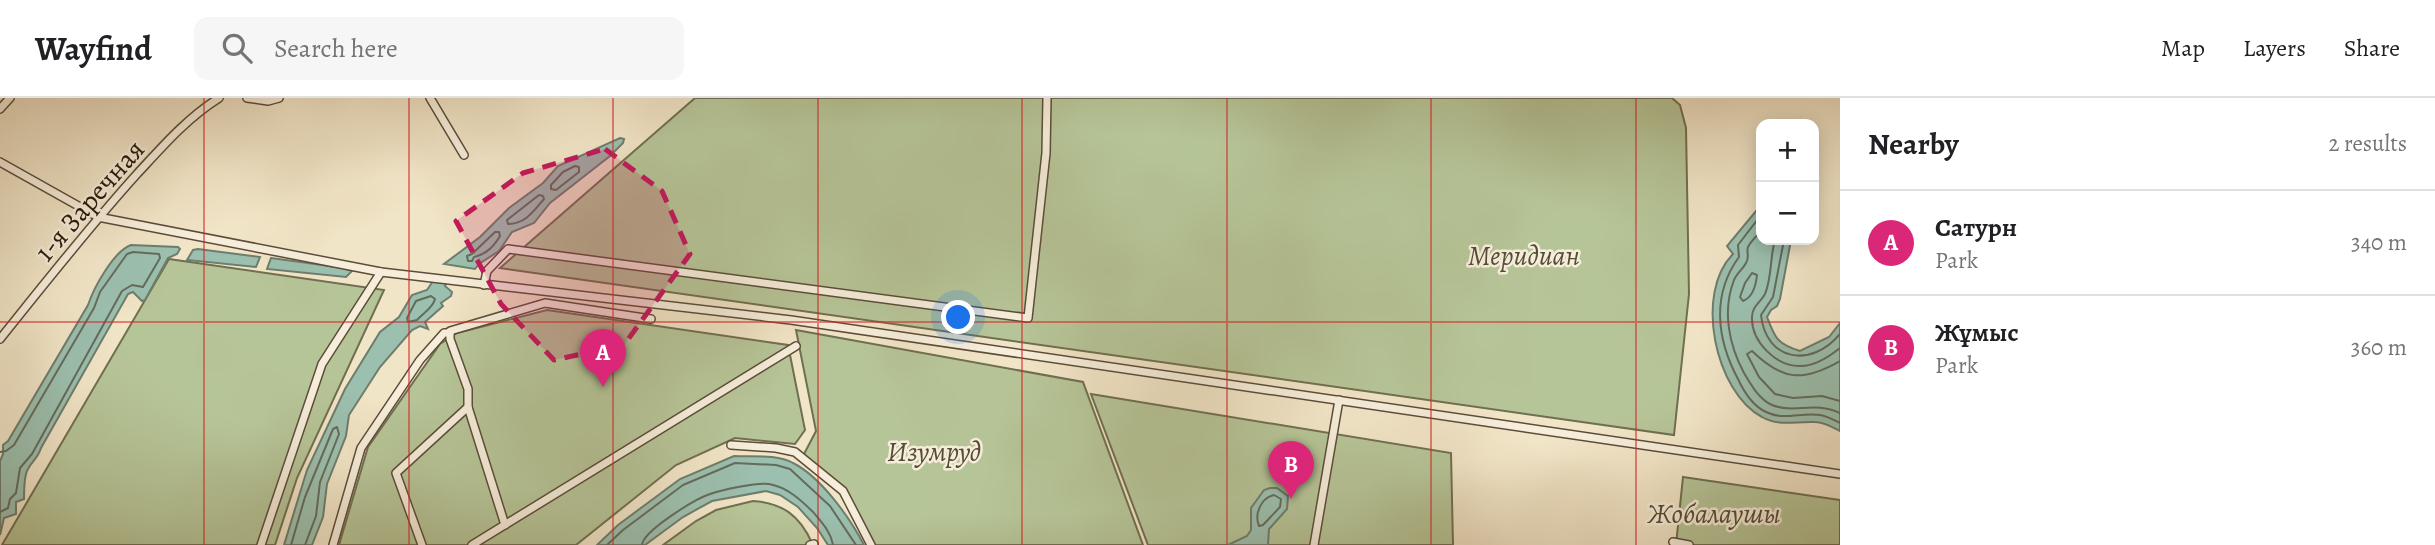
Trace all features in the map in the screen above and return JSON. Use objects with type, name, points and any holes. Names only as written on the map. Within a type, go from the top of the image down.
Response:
[{"type":"street","points":[[0,109],[10,98]]},
{"type":"street","points":[[198,98],[204,107]]},
{"type":"street","name":"1-я Заречная","points":[[0,338],[98,216],[169,139],[204,107],[219,98]]},
{"type":"street","points":[[247,98],[268,101],[279,98]]},
{"type":"street","points":[[430,98],[464,155]]},
{"type":"street","points":[[484,285],[487,271],[508,249],[1028,318],[1046,153],[1047,98]]},
{"type":"street","points":[[0,162],[98,216],[380,272],[790,320],[1840,474]]},
{"type":"street","points":[[261,545],[323,364],[380,272]]},
{"type":"street","points":[[505,525],[468,407],[468,389],[450,333],[453,329],[545,303],[651,319]]},
{"type":"street","points":[[333,545],[361,448],[420,360],[436,340],[444,333],[450,333]]},
{"type":"street","points":[[472,545],[796,346]]},
{"type":"street","points":[[1314,545],[1339,400]]},
{"type":"street","points":[[422,545],[396,473],[468,407]]},
{"type":"street","points":[[731,445],[794,452],[843,491],[871,545]]},
{"type":"street","points":[[1673,542],[1689,545]]},
{"type":"highlighted area","points":[[605,149],[662,191],[690,254],[624,345],[554,360],[501,304],[456,221],[523,173]]},
{"type":"green space","name":"Меридиан","points":[[695,98],[1672,98],[1680,105],[1686,128],[1689,294],[1674,435],[500,268]]},
{"type":"green space","points":[[169,259],[384,290],[297,478],[275,545],[2,545]]},
{"type":"green space","points":[[547,310],[788,345],[805,430],[795,444],[735,438],[676,465],[576,545],[339,545],[368,447],[440,344],[457,333]]},
{"type":"green space","name":"Изумруд","points":[[796,330],[1083,382],[1143,545],[874,545],[845,489],[803,456],[816,431]]},
{"type":"green space","points":[[1091,394],[1451,453],[1453,545],[1148,545]]},
{"type":"green space","name":"Жобалаушы","points":[[1683,477],[1840,500],[1840,545],[1676,545]]},
{"type":"green space","points":[[753,501],[782,508],[802,525],[812,543],[663,545],[716,510]]},
{"type":"water","points":[[620,138],[624,139],[623,143],[610,156],[550,203],[534,223],[512,232],[499,251],[475,269],[444,264],[480,237],[509,208],[543,183],[558,166]]},
{"type":"water","points":[[1756,211],[1756,245],[1790,245],[1780,299],[1767,317],[1775,335],[1786,346],[1800,351],[1829,337],[1840,323],[1840,431],[1818,422],[1781,423],[1768,420],[1746,404],[1732,386],[1715,341],[1713,316],[1714,292],[1721,271],[1733,254],[1727,246]]},
{"type":"water","points":[[131,245],[180,249],[177,254],[168,258],[145,300],[142,301],[133,292],[128,294],[28,469],[24,499],[16,502],[16,514],[4,518],[0,535],[0,461],[3,445],[8,441],[88,305],[105,270],[118,254]]},
{"type":"water","points":[[193,250],[260,257],[256,267],[187,260]]},
{"type":"water","points":[[271,258],[352,271],[346,277],[267,269]]},
{"type":"water","points":[[433,281],[446,283],[445,286],[452,292],[451,296],[441,303],[443,306],[425,322],[428,329],[420,326],[412,330],[380,367],[349,415],[346,436],[327,484],[323,517],[312,545],[284,545],[307,470],[345,389],[380,332],[399,317],[412,295],[427,290]]},
{"type":"water","points":[[734,456],[780,458],[804,469],[834,499],[864,545],[828,545],[798,507],[780,495],[766,491],[712,501],[683,517],[645,545],[597,545],[618,525],[680,479]]},
{"type":"water","points":[[1277,488],[1288,496],[1287,509],[1269,529],[1268,545],[1228,545],[1247,536],[1251,530],[1251,508],[1264,490]]},
{"type":"place","name":"Сатурн","points":[[603,387]]},
{"type":"place","name":"Жұмыс","points":[[1291,499]]}]
